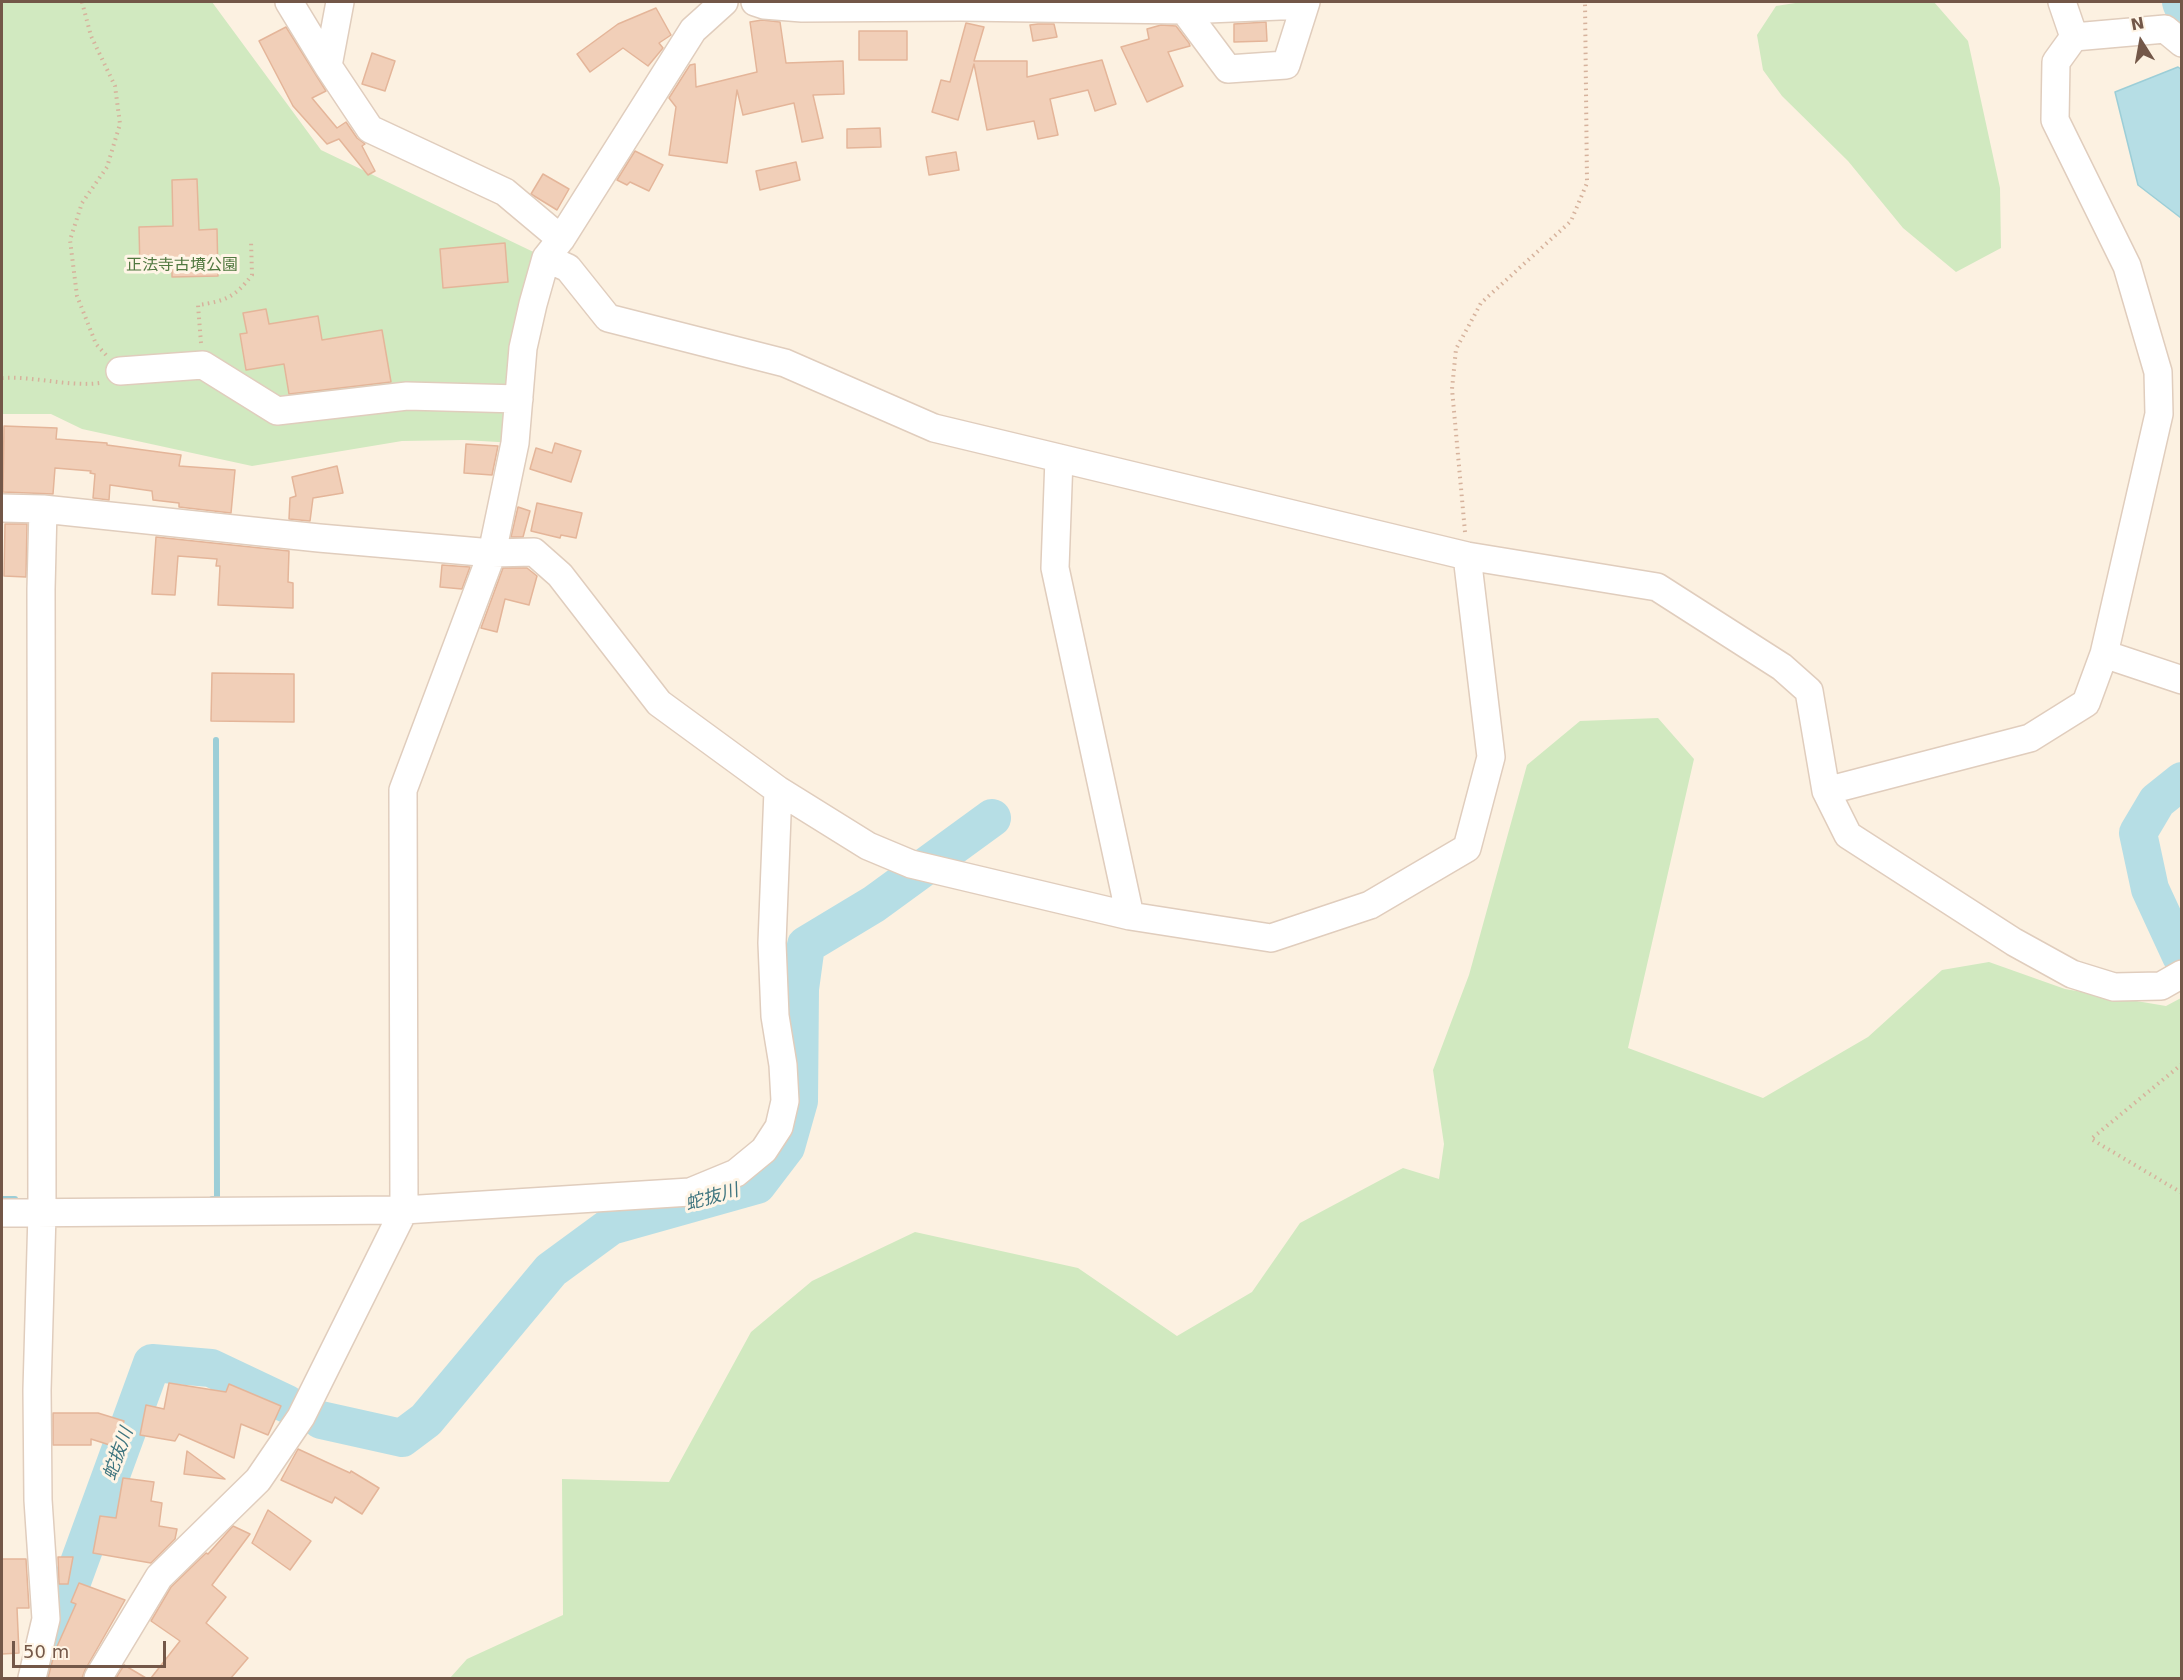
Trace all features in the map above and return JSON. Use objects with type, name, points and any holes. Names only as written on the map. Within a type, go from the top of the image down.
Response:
[{"type":"street","points":[[289,2],[370,129],[505,192],[554,248],[608,318],[785,363],[934,428],[1467,556],[1657,587],[1782,667],[1809,691],[1826,791],[1848,835],[2014,942],[2073,974],[2114,987],[2161,986],[2181,974]]},
{"type":"street","points":[[328,66],[340,2]]},
{"type":"street","points":[[98,1678],[159,1577],[258,1480],[301,1417],[404,1210],[403,790],[492,553],[515,443],[523,348],[532,304],[554,248],[693,30],[724,2]]},
{"type":"street","points":[[755,2],[764,5],[802,8],[960,7],[1184,10],[1305,3],[1286,65],[1228,69],[1184,10]]},
{"type":"street","points":[[2062,2],[2074,37]]},
{"type":"street","points":[[1826,791],[2030,738],[2086,703],[2104,654],[2159,414],[2158,372],[2127,266],[2055,120],[2056,62],[2074,37],[2165,29],[2181,43]]},
{"type":"street","points":[[120,371],[203,364],[277,411],[407,396],[519,399]]},
{"type":"street","points":[[1059,458],[1055,568],[1130,916]]},
{"type":"street","points":[[2,508],[43,509],[318,538],[492,553],[534,552],[560,575],[659,703],[778,790],[868,846],[910,864],[1130,916],[1271,938],[1370,905],[1467,848],[1491,756],[1467,556]]},
{"type":"street","points":[[32,1678],[46,1619],[38,1500],[37,1390],[42,1213],[41,590],[43,509]]},
{"type":"street","points":[[2104,654],[2181,680]]},
{"type":"street","points":[[2,1213],[404,1210],[690,1192],[736,1173],[764,1150],[779,1127],[785,1101],[783,1065],[775,1016],[772,943],[778,790]]},
{"type":"path","points":[[2,378],[81,385],[100,384],[120,371],[96,344],[77,296],[70,240],[82,203],[107,167],[120,124],[115,86],[91,36],[82,2]]},
{"type":"path","points":[[1467,556],[1452,389],[1456,349],[1481,303],[1571,221],[1587,183],[1585,2]]},
{"type":"path","points":[[203,364],[198,305],[218,302],[239,291],[252,275],[251,240]]},
{"type":"path","points":[[2181,1064],[2091,1139],[2181,1193]]},
{"type":"green space","name":"正法寺古墳公園","points":[[2,2],[212,2],[321,150],[546,258],[515,443],[464,440],[402,441],[252,466],[82,429],[51,414],[2,414]]},
{"type":"green space","points":[[1802,2],[1934,2],[1968,41],[2000,188],[2001,248],[1956,272],[1903,228],[1848,161],[1782,96],[1763,70],[1757,35],[1776,6]]},
{"type":"green space","points":[[1658,718],[1694,759],[1628,1048],[1763,1098],[1868,1037],[1942,970],[1989,962],[2065,989],[2166,1006],[2181,998],[2181,1678],[450,1678],[467,1659],[563,1615],[562,1479],[669,1482],[751,1332],[812,1281],[915,1232],[1078,1268],[1177,1336],[1252,1292],[1300,1223],[1403,1168],[1439,1179],[1444,1144],[1433,1070],[1469,975],[1527,765],[1580,721]]},
{"type":"water","points":[[2178,67],[2182,70],[2181,218],[2138,185],[2115,92]]},
{"type":"building","points":[[656,8],[671,35],[659,43],[663,48],[648,66],[623,48],[590,72],[577,54],[618,24]]},
{"type":"building","points":[[762,20],[780,22],[786,63],[843,61],[844,94],[813,95],[823,138],[802,142],[794,103],[743,115],[737,90],[727,163],[669,155],[676,107],[669,98],[690,65],[695,64],[696,87],[757,72],[750,22]]},
{"type":"building","points":[[1266,22],[1267,41],[1234,42],[1234,24]]},
{"type":"building","points":[[966,23],[984,27],[974,61],[1027,61],[1027,77],[1102,60],[1116,104],[1095,111],[1088,90],[1050,99],[1058,135],[1038,139],[1034,121],[987,130],[974,64],[958,120],[932,112],[941,80],[950,82]]},
{"type":"building","points":[[1054,24],[1057,37],[1033,41],[1030,25]]},
{"type":"building","points":[[1161,25],[1176,26],[1189,43],[1190,46],[1168,52],[1183,86],[1147,102],[1121,47],[1149,39],[1147,29]]},
{"type":"building","points":[[286,27],[326,91],[312,98],[337,128],[346,122],[357,138],[365,144],[362,146],[375,171],[368,175],[339,139],[327,144],[293,106],[259,41]]},
{"type":"building","points":[[859,31],[907,31],[907,60],[859,60]]},
{"type":"building","points":[[372,53],[395,61],[385,91],[362,84]]},
{"type":"building","points":[[880,128],[881,147],[847,148],[847,129]]},
{"type":"building","points":[[635,151],[663,165],[649,191],[630,182],[627,185],[617,180]]},
{"type":"building","points":[[956,152],[959,170],[929,175],[926,157]]},
{"type":"building","points":[[796,162],[800,180],[760,190],[756,171]]},
{"type":"building","points":[[543,174],[569,189],[557,210],[531,194]]},
{"type":"building","points":[[197,179],[199,230],[217,229],[218,276],[172,277],[172,270],[140,271],[139,227],[173,226],[172,180]]},
{"type":"building","points":[[505,243],[508,282],[443,288],[440,249]]},
{"type":"building","points":[[266,309],[269,324],[318,316],[322,340],[382,330],[391,382],[289,394],[284,364],[246,370],[240,334],[247,333],[243,313]]},
{"type":"building","points":[[4,426],[57,428],[56,439],[107,443],[107,445],[181,455],[179,466],[235,470],[231,513],[179,507],[179,503],[153,500],[152,491],[110,485],[109,500],[93,498],[95,474],[90,473],[91,471],[55,468],[53,494],[3,492]]},
{"type":"building","points":[[555,443],[581,451],[571,482],[530,469],[536,448],[552,453]]},
{"type":"building","points":[[466,444],[498,446],[492,475],[464,473]]},
{"type":"building","points":[[337,466],[343,493],[313,498],[310,521],[289,519],[290,498],[296,496],[292,477]]},
{"type":"building","points":[[537,503],[582,513],[576,538],[561,535],[560,538],[531,531]]},
{"type":"building","points":[[518,507],[530,511],[523,537],[511,537]]},
{"type":"building","points":[[5,524],[27,524],[26,577],[4,576]]},
{"type":"building","points":[[156,537],[289,551],[288,582],[293,583],[293,608],[218,605],[220,566],[216,566],[217,559],[178,556],[175,595],[152,594]]},
{"type":"building","points":[[442,565],[470,567],[462,589],[440,587]]},
{"type":"building","points":[[503,568],[527,568],[537,576],[529,605],[505,599],[497,632],[481,628]]},
{"type":"building","points":[[212,673],[294,674],[294,722],[211,721]]},
{"type":"building","points":[[169,1383],[226,1392],[229,1384],[281,1406],[268,1435],[241,1424],[234,1458],[179,1434],[175,1441],[140,1435],[146,1405],[164,1409]]},
{"type":"building","points":[[53,1413],[98,1413],[124,1421],[116,1447],[91,1439],[91,1445],[53,1445]]},
{"type":"building","points":[[298,1449],[350,1473],[351,1471],[379,1488],[362,1514],[335,1497],[332,1503],[281,1480]]},
{"type":"building","points":[[187,1451],[225,1479],[184,1474]]},
{"type":"building","points":[[123,1478],[154,1482],[151,1501],[162,1503],[159,1526],[177,1529],[175,1539],[151,1563],[93,1553],[100,1516],[116,1518]]},
{"type":"building","points":[[268,1510],[311,1541],[290,1570],[252,1543]]},
{"type":"building","points":[[233,1526],[250,1534],[212,1585],[226,1597],[206,1623],[248,1658],[231,1678],[151,1678],[180,1641],[151,1621],[171,1587],[206,1553],[208,1554]]},
{"type":"building","points":[[58,1557],[73,1557],[68,1584],[59,1584]]},
{"type":"building","points":[[2,1559],[26,1559],[29,1608],[17,1608],[19,1653],[2,1654]]},
{"type":"building","points":[[79,1583],[125,1600],[82,1678],[48,1678],[55,1651],[76,1604],[71,1602]]},
{"type":"building","points":[[124,1665],[146,1678],[116,1678]]},
{"type":"waterway","points":[[212,1199],[217,1199],[216,740]]},
{"type":"waterway","points":[[2181,956],[2150,889],[2138,833],[2157,801],[2182,781]]},
{"type":"waterway","name":"蛇抜川","points":[[321,1420],[402,1438],[426,1420],[551,1270],[611,1226],[757,1185],[786,1147],[799,1101],[800,989],[806,945],[874,904],[992,818]]},
{"type":"waterway","points":[[2,1199],[15,1199]]},
{"type":"waterway","name":"蛇抜川","points":[[42,1664],[152,1363],[211,1368],[287,1404]]}]
